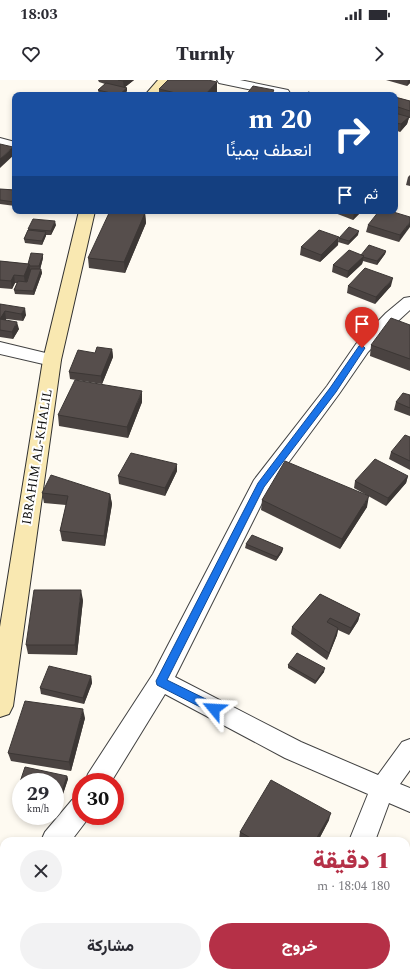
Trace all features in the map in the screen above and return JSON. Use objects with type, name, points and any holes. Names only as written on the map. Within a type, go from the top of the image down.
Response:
[{"type":"street","points":[[155,92],[165,80]]},
{"type":"street","points":[[223,80],[279,92]]},
{"type":"street","points":[[0,142],[12,145]]},
{"type":"street","name":"IBRAHIM AL-KHALIL","points":[[0,706],[52,360],[86,214]]},
{"type":"street","points":[[103,773],[161,681],[261,485],[333,390],[362,348],[405,313]]},
{"type":"street","points":[[0,348],[52,360]]},
{"type":"street","points":[[161,681],[293,750],[410,800]]},
{"type":"street","points":[[364,837],[383,788],[410,750]]},
{"type":"street","points":[[58,837],[72,820]]},
{"type":"building","points":[[168,80],[208,80],[217,82],[208,92],[172,92],[159,89]]},
{"type":"building","points":[[106,83],[127,88],[122,92],[106,92],[98,90]]},
{"type":"building","points":[[253,86],[274,90],[272,92],[248,92]]},
{"type":"building","points":[[398,98],[410,101],[410,111],[398,107]]},
{"type":"building","points":[[398,114],[409,117],[401,124],[398,124]]},
{"type":"building","points":[[0,144],[12,147],[12,148],[0,159]]},
{"type":"building","points":[[0,189],[12,190],[12,202],[0,200]]},
{"type":"building","points":[[398,213],[410,217],[410,222],[400,235],[368,225],[377,214]]},
{"type":"building","points":[[109,214],[145,214],[124,262],[88,258]]},
{"type":"building","points":[[33,219],[55,221],[51,231],[28,229]]},
{"type":"building","points":[[349,227],[359,231],[349,241],[339,238]]},
{"type":"building","points":[[28,230],[46,232],[42,241],[24,239]]},
{"type":"building","points":[[319,230],[339,237],[321,255],[301,247]]},
{"type":"building","points":[[369,245],[386,251],[377,261],[363,257],[364,256],[361,255]]},
{"type":"building","points":[[349,250],[364,256],[348,271],[333,265]]},
{"type":"building","points":[[31,253],[43,254],[39,266],[30,266],[28,264]]},
{"type":"building","points":[[0,261],[29,264],[24,276],[14,275],[11,281],[0,280]]},
{"type":"building","points":[[365,268],[393,278],[376,297],[348,286]]},
{"type":"building","points":[[31,269],[41,269],[33,291],[14,290],[18,281],[27,282]]},
{"type":"building","points":[[0,304],[25,308],[21,314],[5,311],[0,319]]},
{"type":"building","points":[[391,318],[410,325],[410,359],[371,345]]},
{"type":"building","points":[[0,319],[17,322],[12,332],[0,330]]},
{"type":"building","points":[[97,347],[112,349],[101,376],[69,372],[78,350],[95,353]]},
{"type":"building","points":[[75,380],[142,391],[127,427],[58,415]]},
{"type":"building","points":[[403,393],[410,395],[410,408],[396,402]]},
{"type":"building","points":[[405,435],[410,437],[410,461],[391,452]]},
{"type":"building","points":[[131,453],[177,464],[165,488],[118,476]]},
{"type":"building","points":[[375,459],[408,476],[388,498],[355,481]]},
{"type":"building","points":[[285,461],[369,496],[342,539],[262,500]]},
{"type":"building","points":[[51,475],[110,494],[104,536],[60,531],[68,496],[42,493]]},
{"type":"building","points":[[252,535],[283,548],[277,557],[246,544]]},
{"type":"building","points":[[34,590],[81,590],[75,645],[26,645]]},
{"type":"building","points":[[320,594],[360,614],[351,628],[330,618],[327,622],[338,628],[329,653],[292,627]]},
{"type":"building","points":[[297,653],[325,668],[316,681],[288,665]]},
{"type":"building","points":[[49,666],[91,676],[83,698],[40,688]]},
{"type":"building","points":[[25,701],[83,709],[69,762],[8,753]]},
{"type":"building","points":[[25,767],[53,773],[23,773]]},
{"type":"building","points":[[64,775],[67,776],[64,785]]},
{"type":"building","points":[[271,780],[331,813],[317,837],[249,837],[240,832]]},
{"type":"route","points":[[214,709],[161,681],[261,485],[333,390],[362,348]]}]
